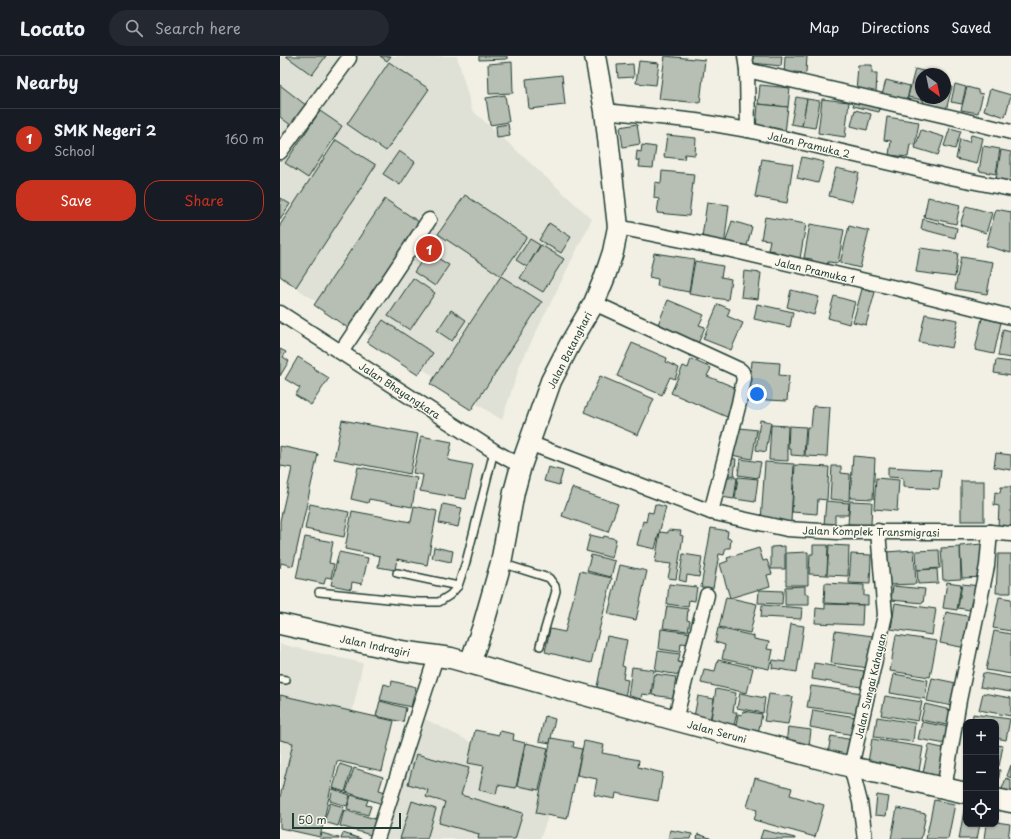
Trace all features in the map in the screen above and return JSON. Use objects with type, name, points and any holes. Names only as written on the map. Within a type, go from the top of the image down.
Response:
[{"type":"street","name":"Jalan Batanghari","points":[[470,663],[483,626],[501,563],[514,492],[529,443],[551,381],[570,344],[594,303],[613,252],[618,227],[604,111],[595,56]]},
{"type":"street","points":[[280,152],[349,58]]},
{"type":"street","points":[[748,130],[746,63],[1011,132]]},
{"type":"street","name":"Jalan Pramuka 2","points":[[604,111],[696,121],[748,130],[950,177],[1011,188]]},
{"type":"street","points":[[341,352],[429,220]]},
{"type":"street","name":"Jalan Pramuka 1","points":[[618,227],[731,250],[896,288],[1011,317]]},
{"type":"street","points":[[594,303],[742,372],[744,379],[739,403],[711,512]]},
{"type":"street","name":"Jalan Bhayangkara","points":[[280,313],[494,451],[521,466]]},
{"type":"street","name":"Jalan Komplek Transmigrasi","points":[[529,443],[711,512],[787,529],[838,532],[990,532],[1011,534]]},
{"type":"street","name":"Jalan Sungai Kahayan","points":[[865,839],[860,802],[851,767],[885,615],[878,531]]},
{"type":"street","points":[[944,789],[959,700],[987,566],[990,532]]},
{"type":"street","points":[[675,720],[707,595]]},
{"type":"street","name":"Jalan Indragiri","points":[[280,624],[401,651],[451,658],[470,663]]},
{"type":"street","points":[[377,839],[436,656]]},
{"type":"street","name":"Jalan Seruni","points":[[470,663],[851,767],[963,792]]},
{"type":"street","points":[[999,800],[1011,802]]},
{"type":"lane","points":[[318,592],[418,602],[439,602],[450,595],[458,586],[466,562],[494,451]]},
{"type":"lane","points":[[501,563],[549,578],[555,586],[556,592],[540,646]]},
{"type":"lane","points":[[396,573],[458,586]]},
{"type":"shaded area","points":[[280,56],[457,56],[472,110],[592,219],[520,365],[502,420],[280,278]]},
{"type":"shaded area","points":[[280,644],[363,663],[342,761],[300,755],[280,825]]},
{"type":"shaded area","points":[[421,717],[559,786],[540,839],[384,839]]},
{"type":"building","points":[[286,56],[326,56],[312,75]]},
{"type":"building","points":[[380,56],[391,56],[387,61]]},
{"type":"building","points":[[479,56],[507,56],[507,59],[479,60]]},
{"type":"building","points":[[665,56],[705,60],[700,103],[659,99]]},
{"type":"building","points":[[752,56],[782,56],[781,66],[752,63]]},
{"type":"building","points":[[785,56],[807,56],[806,73],[794,72],[794,77],[784,76]]},
{"type":"building","points":[[639,61],[659,63],[656,85],[636,83]]},
{"type":"building","points":[[389,62],[429,89],[386,151],[347,124]]},
{"type":"building","points":[[512,62],[513,93],[489,94],[488,64]]},
{"type":"building","points":[[633,64],[634,77],[618,78],[617,65]]},
{"type":"building","points":[[858,65],[872,65],[872,73],[877,73],[876,94],[856,93]]},
{"type":"building","points":[[915,69],[915,98],[908,97]]},
{"type":"building","points":[[562,75],[565,105],[529,109],[526,79]]},
{"type":"building","points":[[886,80],[910,86],[906,105],[881,99]]},
{"type":"building","points":[[955,84],[966,87],[962,104],[951,102]]},
{"type":"building","points":[[280,85],[307,106],[292,126],[280,117]]},
{"type":"building","points":[[760,85],[790,88],[788,107],[758,104]]},
{"type":"building","points":[[967,87],[978,90],[978,93],[983,94],[978,113],[961,110]]},
{"type":"building","points":[[990,89],[1011,95],[1005,117],[984,110]]},
{"type":"building","points":[[505,95],[509,122],[490,125],[486,98]]},
{"type":"building","points":[[796,97],[807,99],[802,126],[791,124]]},
{"type":"building","points":[[807,99],[820,101],[815,128],[802,126]]},
{"type":"building","points":[[822,99],[849,102],[845,137],[818,133]]},
{"type":"building","points":[[855,99],[881,106],[879,112],[853,106]]},
{"type":"building","points":[[758,104],[788,107],[785,133],[756,130]]},
{"type":"building","points":[[923,104],[948,104],[945,114],[922,109]]},
{"type":"building","points":[[855,110],[871,114],[867,130],[851,126]]},
{"type":"building","points":[[320,111],[342,126],[308,178],[285,163]]},
{"type":"building","points":[[887,117],[919,122],[915,145],[910,144],[908,157],[889,155],[891,141],[884,140]]},
{"type":"building","points":[[508,124],[510,136],[497,138],[496,126]]},
{"type":"building","points":[[637,124],[640,144],[623,147],[620,127]]},
{"type":"building","points":[[950,128],[961,131],[955,149],[944,146]]},
{"type":"building","points":[[921,130],[944,137],[938,155],[915,148]]},
{"type":"building","points":[[667,135],[696,138],[695,155],[685,154],[684,159],[664,157]]},
{"type":"building","points":[[971,135],[983,138],[977,164],[956,159],[960,139],[969,142]]},
{"type":"building","points":[[336,140],[376,165],[296,287],[280,276],[280,225]]},
{"type":"building","points":[[642,145],[656,147],[653,168],[639,167],[640,161],[636,160],[637,151],[641,152]]},
{"type":"building","points":[[983,146],[1000,149],[996,174],[979,171]]},
{"type":"building","points":[[1001,150],[1011,152],[1011,181],[996,179]]},
{"type":"building","points":[[399,151],[415,162],[400,185],[383,174]]},
{"type":"building","points":[[802,157],[824,162],[818,183],[797,178]]},
{"type":"building","points":[[762,159],[793,164],[787,203],[755,197]]},
{"type":"building","points":[[836,168],[859,173],[852,202],[829,196]]},
{"type":"building","points":[[662,171],[694,174],[689,216],[657,213],[659,199],[654,198],[655,182],[661,183]]},
{"type":"building","points":[[465,195],[527,237],[501,276],[438,234]]},
{"type":"building","points":[[928,197],[960,205],[956,224],[924,217]]},
{"type":"building","points":[[280,198],[290,204],[280,219]]},
{"type":"building","points":[[385,199],[422,224],[351,330],[314,305]]},
{"type":"building","points":[[707,202],[729,205],[724,247],[701,244]]},
{"type":"building","points":[[966,206],[992,213],[986,233],[960,225]]},
{"type":"building","points":[[996,209],[1011,212],[1011,253],[986,246]]},
{"type":"building","points":[[765,217],[806,224],[799,264],[774,260],[775,251],[768,250],[770,240],[761,239]]},
{"type":"building","points":[[923,219],[957,228],[955,238],[921,229]]},
{"type":"building","points":[[732,221],[752,227],[746,249],[725,244]]},
{"type":"building","points":[[549,223],[571,237],[561,253],[539,240]]},
{"type":"building","points":[[810,224],[844,230],[838,263],[828,262],[827,266],[811,264],[812,259],[804,258]]},
{"type":"building","points":[[849,226],[869,231],[860,268],[840,263]]},
{"type":"building","points":[[530,239],[540,245],[527,267],[516,260]]},
{"type":"building","points":[[541,245],[564,259],[543,292],[520,278]]},
{"type":"building","points":[[920,248],[958,253],[955,277],[916,272]]},
{"type":"building","points":[[428,252],[449,265],[435,286],[414,272]]},
{"type":"building","points":[[654,253],[694,259],[689,292],[657,286],[658,279],[649,277]]},
{"type":"building","points":[[961,257],[993,262],[987,294],[955,289]]},
{"type":"building","points":[[695,261],[723,266],[721,277],[731,279],[728,300],[689,294]]},
{"type":"building","points":[[744,271],[761,273],[758,299],[741,297]]},
{"type":"building","points":[[501,276],[542,302],[471,410],[430,384]]},
{"type":"building","points":[[413,278],[435,293],[410,330],[388,316]]},
{"type":"building","points":[[862,289],[875,292],[866,325],[853,322]]},
{"type":"building","points":[[791,290],[819,297],[814,315],[787,307]]},
{"type":"building","points":[[834,296],[855,302],[849,324],[828,318]]},
{"type":"building","points":[[668,300],[704,315],[699,325],[705,327],[697,346],[656,329]]},
{"type":"building","points":[[718,304],[730,309],[727,316],[743,323],[731,350],[703,339]]},
{"type":"building","points":[[757,304],[793,312],[790,327],[754,319]]},
{"type":"building","points":[[451,310],[466,320],[452,341],[437,331]]},
{"type":"building","points":[[925,314],[958,320],[952,348],[919,342]]},
{"type":"building","points":[[982,318],[1001,322],[994,354],[975,350]]},
{"type":"building","points":[[383,320],[433,353],[418,375],[367,342]]},
{"type":"building","points":[[1003,329],[1011,331],[1011,358],[998,356]]},
{"type":"building","points":[[632,343],[667,358],[666,362],[679,368],[675,379],[670,377],[662,395],[617,376]]},
{"type":"building","points":[[280,349],[286,352],[283,357],[289,361],[280,376]]},
{"type":"building","points":[[298,357],[329,378],[311,405],[295,395],[300,388],[285,379]]},
{"type":"building","points":[[691,359],[711,368],[707,376],[739,389],[727,417],[671,393],[683,366],[688,368]]},
{"type":"building","points":[[996,360],[1011,362],[1011,376],[994,373]]},
{"type":"building","points":[[752,361],[780,363],[779,375],[789,376],[787,401],[749,399]]},
{"type":"building","points":[[600,376],[654,399],[638,435],[584,412]]},
{"type":"building","points":[[813,406],[830,407],[827,457],[805,456],[807,427],[811,427]]},
{"type":"building","points":[[342,420],[418,434],[410,474],[334,459]]},
{"type":"building","points":[[760,420],[771,422],[766,452],[756,450]]},
{"type":"building","points":[[771,425],[788,426],[788,461],[769,460]]},
{"type":"building","points":[[789,426],[806,427],[804,456],[791,455],[791,449],[788,449]]},
{"type":"building","points":[[740,428],[757,430],[752,459],[731,455],[735,429]]},
{"type":"building","points":[[421,436],[452,442],[448,460],[473,465],[466,499],[420,491],[423,475],[413,473]]},
{"type":"building","points":[[280,446],[318,454],[293,566],[281,563],[280,568],[280,521],[292,468],[281,466],[280,470]]},
{"type":"building","points":[[996,453],[1011,455],[1011,470],[994,467]]},
{"type":"building","points":[[853,456],[875,458],[873,499],[850,498]]},
{"type":"building","points":[[727,458],[736,459],[734,476],[724,474]]},
{"type":"building","points":[[740,459],[761,462],[758,478],[738,475]]},
{"type":"building","points":[[765,462],[794,464],[791,522],[761,521]]},
{"type":"building","points":[[795,465],[829,467],[827,500],[818,499],[817,514],[792,512]]},
{"type":"building","points":[[832,466],[841,466],[841,473],[850,474],[849,501],[830,499]]},
{"type":"building","points":[[358,467],[417,478],[412,507],[369,499],[368,503],[351,499]]},
{"type":"building","points":[[548,467],[563,471],[559,485],[544,481]]},
{"type":"building","points":[[888,467],[941,470],[939,489],[903,487],[903,478],[888,477]]},
{"type":"building","points":[[724,476],[737,478],[734,499],[721,497]]},
{"type":"building","points":[[738,477],[758,479],[755,502],[735,499]]},
{"type":"building","points":[[876,478],[899,480],[897,511],[874,509]]},
{"type":"building","points":[[961,481],[984,481],[984,521],[961,521]]},
{"type":"building","points":[[1001,487],[1011,487],[1011,527],[998,526],[999,506],[994,505],[995,492],[1000,493]]},
{"type":"building","points":[[572,488],[618,504],[608,532],[562,516]]},
{"type":"building","points":[[826,501],[849,503],[848,515],[835,515],[835,525],[824,525]]},
{"type":"building","points":[[850,501],[872,502],[871,525],[848,524]]},
{"type":"building","points":[[310,504],[349,512],[344,537],[305,529]]},
{"type":"building","points":[[443,504],[462,508],[458,527],[439,523]]},
{"type":"building","points":[[655,504],[666,507],[655,549],[637,545],[643,521],[646,522],[648,512],[653,513]]},
{"type":"building","points":[[414,506],[437,511],[427,565],[397,559],[395,570],[378,567],[380,556],[345,549],[352,511],[411,522]]},
{"type":"building","points":[[711,528],[728,531],[727,538],[731,539],[730,548],[726,548],[724,555],[719,554],[713,588],[701,587]]},
{"type":"building","points":[[668,530],[681,531],[680,535],[683,536],[676,579],[668,578],[671,564],[655,562],[660,532],[668,533]]},
{"type":"building","points":[[590,535],[616,539],[612,558],[586,551]]},
{"type":"building","points":[[305,537],[333,542],[329,563],[334,564],[331,578],[326,577],[324,584],[296,578]]},
{"type":"building","points":[[982,544],[984,577],[962,578],[960,546]]},
{"type":"building","points":[[813,545],[828,545],[827,575],[809,574],[810,554],[813,554]]},
{"type":"building","points":[[829,545],[849,546],[848,576],[827,575]]},
{"type":"building","points":[[785,546],[785,569],[771,569],[771,547]]},
{"type":"building","points":[[434,547],[453,551],[451,562],[432,558]]},
{"type":"building","points":[[960,547],[961,579],[943,580],[941,548]]},
{"type":"building","points":[[759,548],[763,561],[767,560],[772,574],[767,575],[770,586],[730,598],[720,564],[728,561],[727,558]]},
{"type":"building","points":[[914,550],[916,584],[888,585],[886,552]]},
{"type":"building","points":[[939,550],[940,568],[917,570],[916,551]]},
{"type":"building","points":[[339,552],[368,558],[362,584],[352,582],[351,589],[331,585]]},
{"type":"building","points":[[808,552],[808,585],[786,585],[786,553]]},
{"type":"building","points":[[683,554],[702,557],[699,577],[687,575],[686,582],[679,580]]},
{"type":"building","points":[[851,554],[871,555],[870,584],[849,583]]},
{"type":"building","points":[[998,554],[1011,554],[1011,593],[996,593]]},
{"type":"building","points":[[591,555],[615,561],[611,577],[587,571]]},
{"type":"building","points":[[620,565],[647,571],[636,620],[608,614]]},
{"type":"building","points":[[937,569],[938,583],[918,584],[917,570]]},
{"type":"building","points":[[580,571],[612,578],[591,663],[545,652],[550,629],[565,632]]},
{"type":"building","points":[[947,582],[961,584],[957,610],[943,608]]},
{"type":"building","points":[[825,583],[864,585],[864,596],[868,596],[868,605],[824,603]]},
{"type":"building","points":[[669,584],[697,587],[695,601],[689,600],[688,607],[667,604]]},
{"type":"building","points":[[962,584],[980,586],[976,611],[958,608]]},
{"type":"building","points":[[805,586],[805,594],[809,594],[809,605],[785,605],[785,587]]},
{"type":"building","points":[[893,586],[925,589],[923,603],[891,600]]},
{"type":"building","points":[[759,590],[783,591],[782,604],[758,603]]},
{"type":"building","points":[[726,597],[757,604],[750,633],[719,627]]},
{"type":"building","points":[[999,597],[1011,599],[1011,631],[993,628]]},
{"type":"building","points":[[895,603],[936,609],[932,635],[891,629]]},
{"type":"building","points":[[825,604],[863,605],[862,625],[815,623],[816,608],[825,609]]},
{"type":"building","points":[[762,605],[802,608],[801,619],[761,617]]},
{"type":"building","points":[[667,606],[688,609],[687,620],[690,621],[688,631],[663,628]]},
{"type":"building","points":[[946,612],[972,617],[966,648],[940,643]]},
{"type":"building","points":[[791,624],[804,626],[797,672],[772,668],[773,660],[785,662]]},
{"type":"building","points":[[718,628],[754,636],[754,639],[769,642],[767,649],[773,650],[769,669],[722,659],[725,645],[715,642]]},
{"type":"building","points":[[661,629],[692,633],[690,644],[681,643],[680,652],[659,649]]},
{"type":"building","points":[[835,631],[873,636],[869,668],[831,663]]},
{"type":"building","points":[[994,631],[1011,634],[1011,674],[986,670]]},
{"type":"building","points":[[896,635],[937,641],[930,677],[890,671]]},
{"type":"building","points":[[607,636],[627,640],[622,666],[625,667],[623,679],[628,680],[625,698],[596,692]]},
{"type":"building","points":[[658,651],[680,654],[678,662],[682,663],[680,675],[655,671]]},
{"type":"building","points":[[718,660],[753,668],[747,693],[701,683],[704,669],[715,671]]},
{"type":"building","points":[[814,663],[864,671],[861,687],[812,679]]},
{"type":"building","points":[[632,667],[654,670],[651,695],[642,694],[641,699],[628,697]]},
{"type":"building","points":[[983,673],[1011,678],[1011,692],[980,687]]},
{"type":"building","points":[[655,674],[676,677],[673,698],[652,695]]},
{"type":"building","points":[[894,674],[928,680],[925,699],[890,693]]},
{"type":"building","points":[[932,678],[961,684],[957,707],[927,701]]},
{"type":"building","points":[[392,681],[416,687],[411,707],[380,700],[384,684],[391,686]]},
{"type":"building","points":[[811,686],[863,693],[859,714],[807,707]]},
{"type":"building","points":[[716,689],[736,693],[733,712],[737,712],[733,730],[710,725]]},
{"type":"building","points":[[740,693],[765,698],[763,713],[737,708]]},
{"type":"building","points":[[983,693],[1011,698],[1011,716],[979,710]]},
{"type":"building","points":[[769,694],[793,697],[788,724],[764,721]]},
{"type":"building","points":[[280,695],[394,721],[382,771],[337,761],[320,837],[280,828],[280,797],[293,743],[280,740]]},
{"type":"building","points":[[698,696],[714,699],[710,721],[693,722]]},
{"type":"building","points":[[885,696],[922,702],[918,721],[881,715]]},
{"type":"building","points":[[380,701],[406,708],[403,722],[376,716]]},
{"type":"building","points":[[925,704],[955,711],[952,726],[921,720]]},
{"type":"building","points":[[813,710],[856,717],[853,735],[810,727]]},
{"type":"building","points":[[743,711],[762,714],[758,734],[735,730],[738,714],[742,715]]},
{"type":"building","points":[[973,714],[1010,719],[1006,740],[999,739],[999,719],[972,719]]},
{"type":"building","points":[[545,716],[555,719],[550,743],[539,741]]},
{"type":"building","points":[[877,717],[915,723],[913,742],[874,737]]},
{"type":"building","points":[[922,722],[949,727],[946,744],[918,739]]},
{"type":"building","points":[[788,727],[811,730],[809,747],[786,744]]},
{"type":"building","points":[[475,730],[499,735],[500,731],[514,734],[513,740],[525,743],[516,788],[498,785],[496,794],[479,790],[484,766],[468,763]]},
{"type":"building","points":[[831,736],[853,740],[849,761],[827,758]]},
{"type":"building","points":[[551,738],[574,742],[573,747],[582,749],[567,819],[536,813]]},
{"type":"building","points":[[872,739],[923,747],[919,771],[868,762]]},
{"type":"building","points":[[584,741],[604,745],[602,753],[639,760],[638,767],[663,773],[658,801],[616,793],[615,799],[594,795],[597,779],[577,775]]},
{"type":"building","points":[[526,743],[548,748],[539,790],[517,786]]},
{"type":"building","points":[[929,745],[947,749],[941,777],[923,773]]},
{"type":"building","points":[[999,745],[1003,746],[999,766]]},
{"type":"building","points":[[416,754],[469,768],[461,795],[523,813],[515,839],[478,839],[479,834],[439,823],[445,802],[426,797],[428,790],[408,784]]},
{"type":"building","points":[[340,764],[352,768],[345,792],[333,788]]},
{"type":"building","points":[[1011,765],[1011,778],[1007,776]]},
{"type":"building","points":[[354,768],[383,777],[379,790],[389,793],[385,805],[346,792]]},
{"type":"building","points":[[755,778],[792,788],[790,795],[824,805],[815,837],[754,820],[757,810],[747,807]]},
{"type":"building","points":[[1006,778],[1011,780],[1011,793],[1002,789]]},
{"type":"building","points":[[333,789],[350,795],[347,806],[330,801]]},
{"type":"building","points":[[351,795],[368,800],[366,805],[371,806],[368,815],[347,809]]},
{"type":"building","points":[[877,795],[889,797],[886,816],[875,815]]},
{"type":"building","points":[[934,800],[955,804],[948,839],[926,839]]},
{"type":"building","points":[[412,801],[436,809],[427,839],[400,839]]},
{"type":"building","points":[[330,803],[344,807],[338,826],[324,822]]},
{"type":"building","points":[[897,808],[926,814],[921,839],[891,839]]},
{"type":"building","points":[[344,810],[379,820],[374,836],[340,826]]},
{"type":"building","points":[[963,816],[963,827],[979,827],[977,839],[959,839]]},
{"type":"building","points":[[999,822],[1010,824],[1008,839],[984,839],[986,827],[999,827]]},
{"type":"building","points":[[670,830],[692,834],[691,839],[668,839]]},
{"type":"building","points":[[763,830],[795,838],[795,839],[760,839]]},
{"type":"building","points":[[322,833],[339,838],[339,839],[320,839]]},
{"type":"building","points":[[343,833],[361,839],[341,839]]},
{"type":"building","points":[[698,834],[710,838],[710,839],[697,839]]},
{"type":"place","name":"SMK Negeri 2","points":[[429,249]]}]
